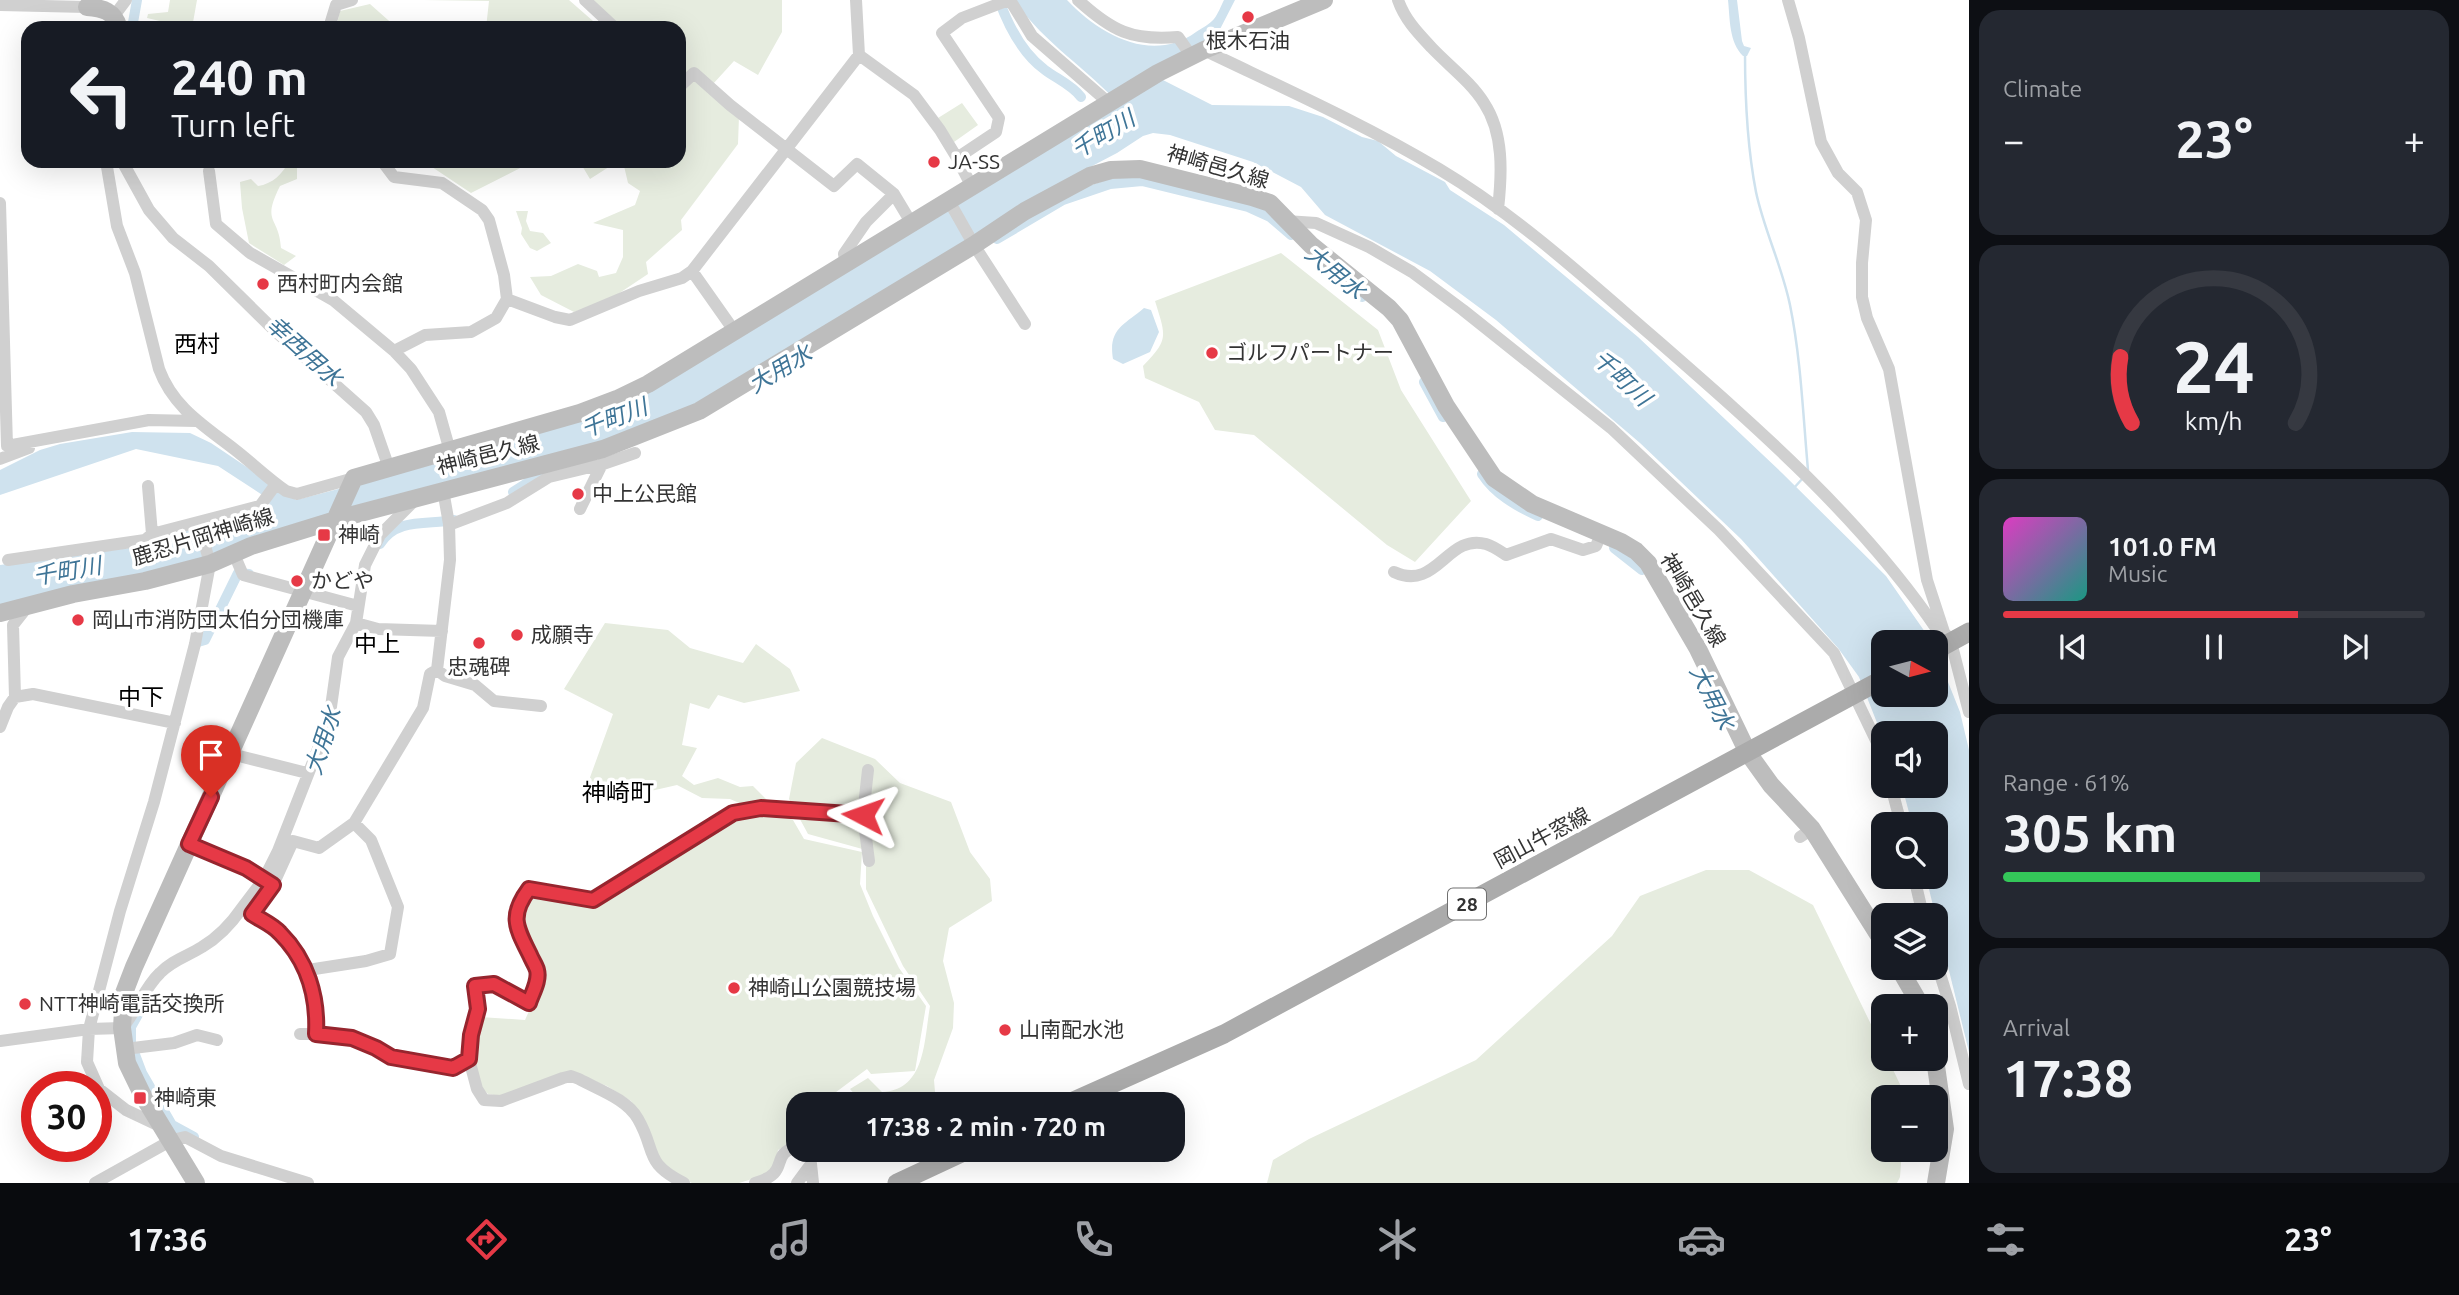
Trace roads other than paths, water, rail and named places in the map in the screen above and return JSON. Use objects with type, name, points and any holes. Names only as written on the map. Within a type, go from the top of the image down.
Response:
[{"type":"main road","points":[[196,1183],[142,1094],[127,1063],[131,1048],[122,1028],[124,993],[352,483],[389,468],[580,413],[648,384],[912,223],[950,203],[1158,73],[1195,52],[1324,0]]},
{"type":"main road","points":[[87,7],[104,9],[115,21]]},
{"type":"main road","name":"神崎邑久線","points":[[338,517],[443,490],[604,457],[699,411],[975,247],[1025,211],[1090,176],[1111,170],[1140,169],[1252,197],[1270,203],[1311,245],[1400,320],[1446,406],[1494,478],[1532,504],[1599,539],[1636,551],[1659,580],[1698,649],[1748,753],[1871,925]]},
{"type":"main road","name":"鹿忍片岡神崎線","points":[[0,613],[73,594],[145,581],[234,554],[338,517]]},
{"type":"main road","points":[[1948,641],[1969,632]]},
{"type":"main road","name":"岡山牛窓線","points":[[1094,1092],[1224,1034],[1871,685]]},
{"type":"main road","points":[[1936,1183],[1945,1129],[1937,1071]]},
{"type":"main road","points":[[897,1183],[942,1162]]},
{"type":"street","points":[[116,21],[125,0]]},
{"type":"street","points":[[331,21],[336,5],[352,0]]},
{"type":"street","points":[[585,0],[608,21]]},
{"type":"street","points":[[507,299],[570,320],[639,291],[682,278],[692,271],[859,55],[856,0]]},
{"type":"street","points":[[1078,0],[1106,24],[1123,33],[1140,37],[1178,37],[1195,52],[1391,142],[1441,170],[1498,209],[1620,308],[1778,449],[1885,560],[1937,630]]},
{"type":"street","points":[[1398,0],[1411,27],[1470,85],[1491,115],[1498,133],[1498,209]]},
{"type":"street","points":[[1787,0],[1799,38],[1821,142],[1838,173],[1857,192],[1866,220],[1862,297],[1867,318],[1889,369],[1927,580],[1939,630]]},
{"type":"street","points":[[957,158],[996,132],[999,118],[942,33],[962,18],[1005,2],[1032,36],[1111,101]]},
{"type":"street","points":[[0,5],[87,7]]},
{"type":"street","points":[[859,55],[914,94],[940,130],[972,187]]},
{"type":"street","points":[[686,81],[694,74],[834,186],[857,164],[894,194],[912,223]]},
{"type":"street","points":[[107,168],[117,226],[135,274],[159,369],[170,393],[196,421],[272,489],[297,494],[352,483]]},
{"type":"street","points":[[126,168],[149,210],[173,238],[209,266],[274,330],[366,412],[374,425],[389,468]]},
{"type":"street","points":[[387,168],[394,177],[442,183],[482,211],[489,220],[504,275],[507,299],[496,318],[471,332],[425,335],[394,351]]},
{"type":"street","points":[[209,171],[216,223],[221,229],[250,253],[333,300],[394,351],[411,369],[439,412],[450,451]]},
{"type":"street","points":[[846,264],[844,254],[866,222],[894,194]]},
{"type":"street","points":[[0,203],[7,446],[149,420],[196,421]]},
{"type":"street","points":[[950,203],[1025,324]]},
{"type":"street","points":[[1286,221],[1315,223],[1369,247],[1412,272],[1464,310],[1611,428],[1719,530],[1834,653],[1857,693],[1871,726]]},
{"type":"street","points":[[692,271],[735,332]]},
{"type":"street","points":[[0,459],[63,435]]},
{"type":"street","points":[[449,525],[507,503],[549,477],[604,457],[635,453]]},
{"type":"street","points":[[580,509],[604,457]]},
{"type":"street","points":[[148,486],[152,534]]},
{"type":"street","points":[[8,560],[145,540],[152,534],[200,525],[260,506],[272,489]]},
{"type":"street","points":[[438,670],[450,560],[449,525],[443,490]]},
{"type":"street","points":[[0,1041],[89,1029],[122,1028],[159,974],[174,961],[203,947],[247,911],[268,882],[288,839],[307,773],[329,721],[338,657],[359,624],[358,606],[363,571],[376,542],[418,497]]},
{"type":"street","points":[[200,525],[210,561],[195,644],[100,981],[89,1029],[87,1062],[99,1089],[126,1110],[167,1134],[185,1137],[221,1156],[308,1183]]},
{"type":"street","points":[[1394,572],[1404,577],[1428,573],[1455,550],[1470,544],[1485,544],[1506,555],[1551,539],[1583,550],[1599,539]]},
{"type":"street","points":[[234,554],[242,573],[358,606]]},
{"type":"street","points":[[0,727],[7,704],[13,625],[28,606]]},
{"type":"street","points":[[359,624],[378,629],[442,631]]},
{"type":"street","points":[[1948,658],[1969,712]]},
{"type":"street","points":[[438,670],[445,676],[475,685],[494,701],[541,706]]},
{"type":"street","points":[[288,839],[320,848],[354,823],[423,708],[430,674],[438,670]]},
{"type":"street","points":[[7,704],[33,694],[172,723]]},
{"type":"street","points":[[230,754],[307,773]]},
{"type":"street","points":[[868,770],[863,815],[869,861]]},
{"type":"street","points":[[684,1183],[666,1173],[653,1159],[638,1118],[626,1105],[571,1076],[501,1101],[484,1100],[477,1089],[469,1059],[471,1035],[478,1009],[475,986],[494,984],[529,1003],[537,981],[537,971],[516,929],[517,905],[529,889],[593,900],[733,813],[761,808],[863,815]]},
{"type":"street","points":[[308,970],[366,961],[390,954],[398,906],[371,840],[354,823]]},
{"type":"street","points":[[189,844],[246,868],[268,882]]},
{"type":"street","points":[[247,911],[279,932],[308,970],[317,1013],[316,1034]]},
{"type":"street","points":[[1942,980],[1969,1084]]},
{"type":"street","points":[[300,1034],[352,1038],[391,1057],[453,1068],[469,1059]]},
{"type":"street","points":[[131,1048],[174,1043],[197,1035],[217,1040]]},
{"type":"street","points":[[94,1183],[167,1134]]},
{"type":"street","points":[[755,1183],[770,1178],[779,1169],[781,1154],[786,1149]]},
{"type":"street","points":[[797,1183],[811,1164]]},
{"type":"street","points":[[811,1164],[813,1183]]},
{"type":"water","name":"千町川","points":[[1014,0],[1067,0],[1080,13],[1111,34],[1145,45],[1162,45],[1179,41],[1196,32],[1214,19],[1224,0],[1235,0],[1216,37],[1161,79],[1212,105],[1289,106],[1323,117],[1362,137],[1378,141],[1396,156],[1445,182],[1450,190],[1504,225],[1638,337],[1886,576],[1924,630],[1871,630],[1871,707],[1948,707],[1948,682],[1960,712],[1969,750],[1969,1052],[1948,967],[1948,903],[1932,903],[1929,889],[1948,889],[1948,812],[1909,812],[1905,798],[1948,798],[1948,721],[1876,721],[1859,677],[1838,648],[1741,539],[1640,443],[1496,320],[1430,271],[1325,215],[1301,187],[1253,162],[1170,135],[1153,133],[1143,136],[1075,175],[702,405],[608,442],[209,559],[0,606],[0,565],[144,546],[181,532],[268,510],[270,500],[218,466],[136,449],[0,495],[0,470],[40,450],[132,432],[190,433],[211,443],[296,500],[461,457],[608,410],[653,390],[1120,105],[1025,15]]},
{"type":"water","points":[[1728,0],[1737,0],[1742,41],[1744,46],[1751,48],[1747,56],[1743,56],[1735,44]]},
{"type":"water","points":[[1144,308],[1151,310],[1159,332],[1150,352],[1123,364],[1113,359],[1115,334]]},
{"type":"waterway","name":"幸西用水","points":[[133,21],[137,0]]},
{"type":"waterway","name":"幸西用水","points":[[999,0],[1012,29],[1030,56],[1081,97]]},
{"type":"waterway","points":[[1745,53],[1747,123],[1753,175],[1759,206],[1782,276],[1794,325],[1808,470]]},
{"type":"waterway","name":"大用水","points":[[997,239],[1063,200],[1110,184],[1142,181],[1248,207],[1270,217],[1291,235]]},
{"type":"waterway","name":"大用水","points":[[1326,267],[1362,297]]},
{"type":"waterway","name":"大用水","points":[[1424,382],[1443,417]]},
{"type":"waterway","name":"大用水","points":[[513,492],[546,471],[553,470]]},
{"type":"waterway","name":"大用水","points":[[1482,474],[1493,488],[1507,499],[1538,516]]},
{"type":"waterway","points":[[1793,489],[1803,478]]},
{"type":"waterway","name":"大用水","points":[[380,544],[387,535],[404,526],[454,520]]},
{"type":"waterway","name":"大用水","points":[[1614,548],[1642,570]]},
{"type":"waterway","points":[[198,642],[205,640],[238,573],[249,574]]},
{"type":"waterway","name":"大用水","points":[[140,1011],[131,1027],[131,1044],[142,1073],[172,1125],[194,1137]]},
{"type":"place","name":"根木石油","points":[[1248,17]]},
{"type":"place","name":"JA-SS","points":[[934,162]]},
{"type":"place","name":"西村町内会館","points":[[263,284]]},
{"type":"place","name":"ゴルフパートナー","points":[[1212,353]]},
{"type":"place","name":"中上公民館","points":[[578,494]]},
{"type":"place","name":"神崎","points":[[324,535]]},
{"type":"place","name":"かどや","points":[[297,581]]},
{"type":"place","name":"岡山市消防団太伯分団機庫","points":[[78,620]]},
{"type":"place","name":"成願寺","points":[[517,635]]},
{"type":"place","name":"忠魂碑","points":[[479,643]]},
{"type":"place","name":"神崎山公園競技場","points":[[734,988]]},
{"type":"place","name":"NTT神崎電話交換所","points":[[25,1004]]},
{"type":"place","name":"山南配水池","points":[[1005,1030]]},
{"type":"place","name":"神崎東","points":[[140,1098]]},
{"type":"district","name":"西村","points":[[197,344]]},
{"type":"district","name":"中上","points":[[377,644]]},
{"type":"district","name":"中下","points":[[141,697]]},
{"type":"district","name":"神崎町","points":[[618,793]]}]
